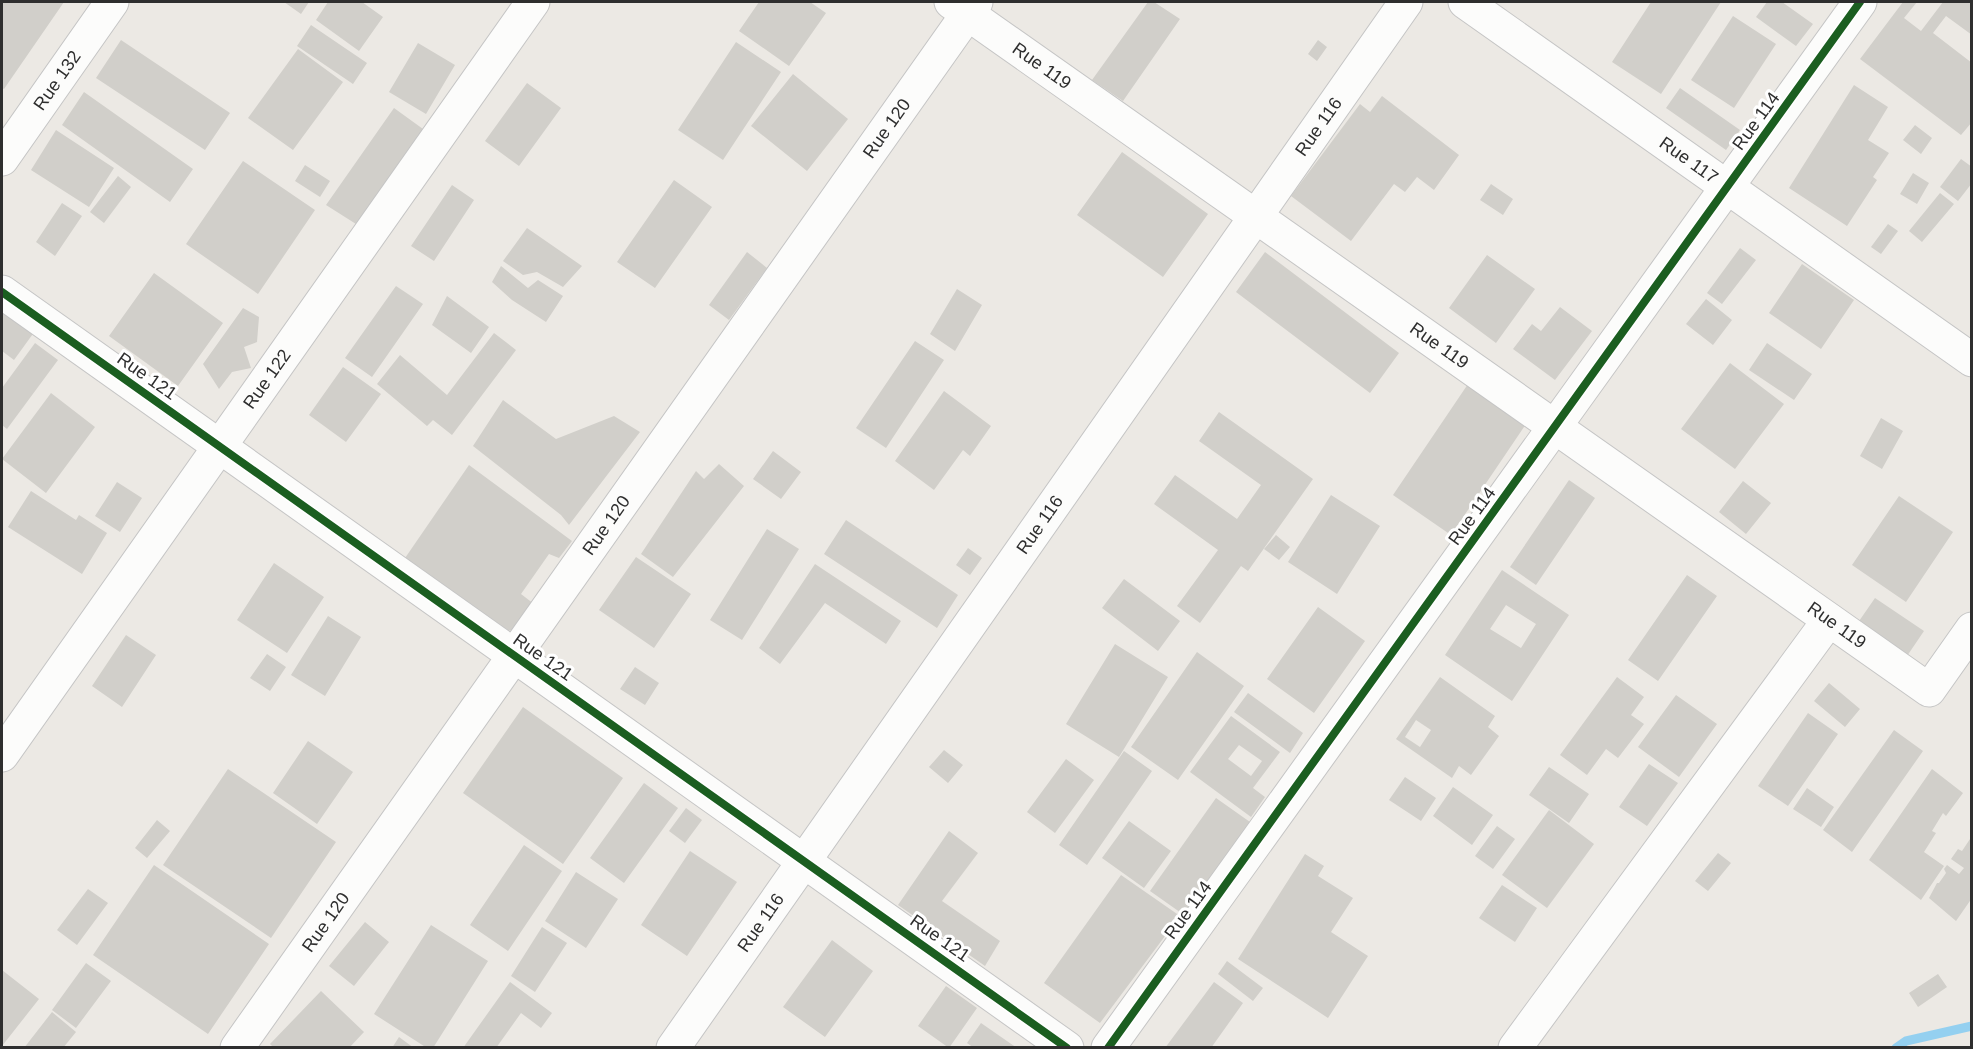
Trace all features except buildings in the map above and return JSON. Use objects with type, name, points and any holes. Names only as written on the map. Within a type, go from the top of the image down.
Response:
[{"type":"street","name":"Rue 132","points":[[2,159],[112,2]]},
{"type":"street","name":"Rue 122","points":[[2,754],[532,2]]},
{"type":"street","name":"Rue 116","points":[[673,1047],[1406,2]]},
{"type":"street","name":"Rue 117","points":[[1466,2],[1971,360]]},
{"type":"street","name":"Rue 114","points":[[1108,1047],[1860,2]]},
{"type":"street","name":"Rue 119","points":[[964,6],[1255,216],[1929,690],[1971,629]]},
{"type":"street","name":"Rue 120","points":[[237,1047],[514,655],[964,6]]},
{"type":"street","name":"Rue 121","points":[[2,292],[1067,1047]]},
{"type":"street","points":[[1515,1047],[1829,620]]},
{"type":"waterway","points":[[1896,1048],[1906,1041],[1972,1026]]},
{"type":"cycle path","points":[[1108,1048],[1860,2]]},
{"type":"cycle path","points":[[2,292],[1067,1048]]}]
